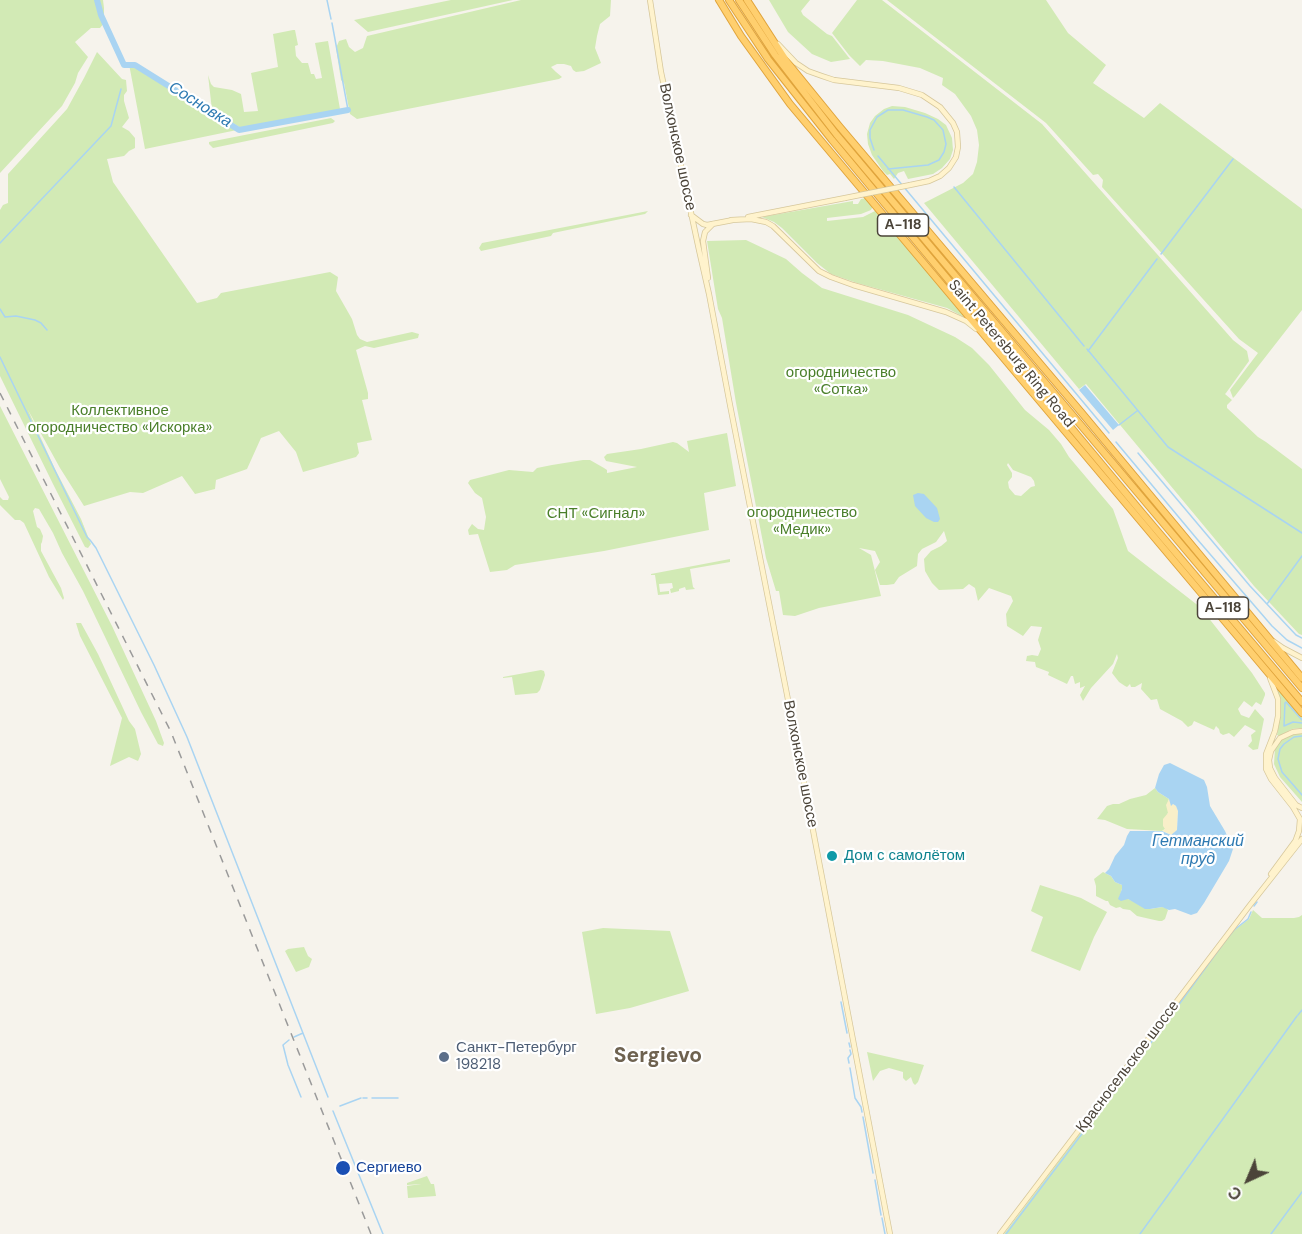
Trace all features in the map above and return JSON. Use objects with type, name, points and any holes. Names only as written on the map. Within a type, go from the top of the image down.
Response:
[{"type":"highway","points":[[719,0],[750,50],[790,104],[1302,713]]},
{"type":"highway","name":"Saint Petersburg Ring Road","points":[[729,0],[768,59],[809,112],[1302,702]]},
{"type":"highway","name":"Saint Petersburg Ring Road","points":[[739,0],[787,71],[830,127],[1302,688]]},
{"type":"highway","points":[[747,0],[788,62],[839,126],[1302,678]]},
{"type":"highway","points":[[1062,391],[1096,442]]},
{"type":"highway","points":[[1143,514],[1184,572]]},
{"type":"main road","name":"Волхонское шоссе","points":[[650,0],[661,72],[709,294],[890,1234]]},
{"type":"main road","points":[[691,215],[703,224],[713,224],[929,181],[950,168],[956,157],[957,132],[940,107],[922,95],[911,91],[876,84],[834,80],[808,71],[796,63],[764,28]]},
{"type":"main road","points":[[731,220],[751,219],[766,222],[783,235],[819,271],[853,285],[937,309],[960,318],[974,327],[995,347]]},
{"type":"main road","name":"Волхонское шоссе","points":[[709,294],[703,241],[705,232],[713,224]]},
{"type":"main road","points":[[1262,631],[1283,648],[1302,658]]},
{"type":"main road","points":[[1253,654],[1271,679],[1278,699],[1278,716],[1266,754],[1266,769],[1300,819],[1301,825],[1294,842]]},
{"type":"main road","points":[[1302,731],[1280,738],[1271,751],[1269,760],[1275,778],[1296,805],[1302,808]]},
{"type":"main road","name":"Красносельское шоссе","points":[[1255,899],[1302,832]]},
{"type":"main road","name":"Красносельское шоссе","points":[[1000,1234],[1302,839]]},
{"type":"main road","points":[[1279,868],[1302,845]]},
{"type":"green space","points":[[0,0],[103,0],[104,23],[100,28],[91,28],[75,42],[88,57],[62,106],[0,173]]},
{"type":"green space","points":[[451,0],[513,0],[368,32],[354,20]]},
{"type":"green space","points":[[521,0],[611,0],[610,16],[600,24],[595,48],[601,63],[576,72],[571,66],[557,64],[551,67],[562,77],[559,79],[357,119],[350,114],[336,48],[339,41],[346,39],[349,47],[355,52],[363,48],[367,36]]},
{"type":"green space","points":[[769,0],[810,0],[801,11],[803,15],[832,36],[850,59],[831,62],[812,54],[788,32]]},
{"type":"green space","points":[[857,0],[882,0],[1042,124],[1233,340],[1247,351],[1249,361],[1225,394],[1232,400],[1227,408],[1258,437],[1302,469],[1302,635],[1254,586],[1086,384],[1079,389],[924,203],[963,183],[973,174],[979,145],[977,130],[971,116],[955,94],[942,85],[943,78],[920,68],[883,61],[866,60],[860,66],[849,55],[832,33]]},
{"type":"green space","points":[[887,0],[1046,0],[1068,33],[1106,65],[1093,83],[1144,118],[1160,103],[1302,209],[1302,310],[1233,398],[1230,390],[1258,353],[1239,339],[1102,187],[1103,180],[1098,174],[1093,175],[1046,123]]},
{"type":"green space","points":[[295,30],[298,45],[295,46],[296,56],[302,63],[308,63],[311,74],[314,74],[316,79],[322,78],[315,43],[328,41],[340,109],[241,128],[212,110],[208,75],[214,87],[241,94],[244,112],[258,111],[251,73],[278,67],[273,34]]},
{"type":"green space","name":"Коллективное огородничество «Искорка»","points":[[97,52],[122,79],[126,80],[127,91],[124,101],[129,118],[122,127],[135,138],[135,148],[124,156],[107,159],[113,182],[197,303],[217,298],[221,293],[330,272],[338,277],[336,291],[360,339],[367,342],[412,332],[419,334],[418,338],[374,348],[365,346],[356,350],[368,393],[368,399],[362,400],[372,440],[357,443],[359,453],[356,457],[303,472],[296,452],[279,431],[261,438],[247,469],[216,480],[215,489],[195,494],[182,476],[143,493],[130,492],[84,506],[28,410],[81,519],[91,544],[88,548],[85,547],[0,376],[0,210],[8,203],[8,174],[67,109]]},
{"type":"green space","points":[[129,64],[237,130],[145,149]]},
{"type":"green space","points":[[892,106],[925,113],[946,125],[952,138],[953,150],[950,159],[942,168],[933,174],[908,179],[904,171],[898,173],[894,179],[883,171],[872,155],[867,134],[875,116]]},
{"type":"green space","points":[[331,118],[335,121],[333,123],[213,148],[209,144],[209,142]]},
{"type":"green space","points":[[867,198],[873,206],[871,210],[861,214],[827,218],[827,221],[863,217],[878,211],[973,322],[947,308],[831,274],[782,228],[762,217],[853,201],[853,204],[858,204],[861,199]]},
{"type":"green space","points":[[648,211],[645,214],[553,233],[551,236],[481,251],[479,248],[482,243]]},
{"type":"green space","points":[[746,240],[786,259],[822,288],[908,315],[955,337],[972,348],[989,365],[1025,410],[1049,430],[1113,509],[1128,551],[1200,607],[1252,673],[1265,695],[1261,705],[1256,702],[1252,707],[1244,701],[1238,709],[1241,715],[1249,718],[1255,709],[1264,719],[1258,749],[1253,750],[1248,746],[1252,741],[1251,735],[1256,731],[1245,725],[1234,737],[1229,733],[1223,735],[1216,726],[1214,730],[1194,721],[1188,727],[1182,721],[1160,709],[1157,699],[1151,700],[1141,689],[1142,683],[1135,687],[1131,687],[1130,684],[1127,687],[1119,682],[1112,673],[1118,658],[1117,654],[1113,664],[1091,688],[1083,701],[1080,695],[1085,686],[1080,688],[1080,682],[1075,684],[1073,676],[1067,684],[1048,675],[1049,672],[1036,667],[1035,662],[1026,661],[1027,656],[1038,656],[1041,649],[1038,640],[1042,627],[1031,626],[1023,636],[1007,626],[1006,614],[1013,601],[1011,596],[989,588],[978,601],[975,588],[969,584],[963,589],[939,590],[932,583],[925,571],[924,559],[931,551],[947,541],[944,531],[936,542],[922,549],[918,554],[917,566],[899,577],[894,584],[880,585],[875,570],[880,562],[875,551],[859,548],[871,555],[881,596],[819,608],[795,616],[783,615],[779,591],[776,591],[766,558],[707,241]],"holes":[[[1008,463],[1013,470],[1031,477],[1035,486],[1021,496],[1015,495],[1009,488],[1008,482],[1012,473]]]},
{"type":"green space","points":[[0,406],[112,626],[156,721],[163,746],[158,744],[141,712],[83,591],[39,509],[35,508],[33,511],[37,527],[43,536],[41,551],[61,588],[63,600],[49,577],[24,523],[15,520],[0,505],[0,497],[8,500],[9,497],[0,479]]},
{"type":"green space","name":"СНТ «Сигнал»","points":[[727,433],[736,486],[704,493],[709,530],[604,551],[515,565],[507,570],[490,572],[478,534],[469,535],[468,530],[472,524],[484,530],[486,517],[482,498],[468,483],[470,480],[509,470],[533,472],[537,468],[583,460],[590,460],[607,470],[607,473],[637,467],[606,461],[604,457],[607,454],[673,442],[689,452],[687,441]]},
{"type":"green space","points":[[730,559],[730,562],[690,569],[695,589],[686,590],[685,587],[671,593],[672,583],[659,584],[660,592],[669,591],[669,594],[658,595],[655,575],[651,575],[651,574]]},
{"type":"green space","points":[[76,623],[81,623],[135,729],[141,754],[138,761],[129,757],[110,766],[122,718],[80,636]]},
{"type":"green space","points":[[541,670],[545,675],[537,693],[515,695],[512,677],[503,678],[503,677]]},
{"type":"green space","points":[[1277,687],[1302,715],[1302,728],[1292,729],[1279,736],[1277,735],[1281,709]]},
{"type":"green space","points":[[1302,733],[1302,802],[1280,777],[1274,764],[1275,748],[1280,741]]},
{"type":"green space","points":[[1155,788],[1169,799],[1165,829],[1162,831],[1127,829],[1097,819],[1107,806],[1146,795]]},
{"type":"green space","points":[[1103,872],[1122,885],[1119,898],[1128,899],[1150,909],[1166,908],[1168,910],[1165,919],[1159,921],[1137,916],[1130,910],[1116,908],[1108,901],[1096,896],[1094,879]]},
{"type":"green space","points":[[1040,885],[1081,898],[1107,912],[1080,971],[1031,951],[1043,917],[1031,911]]},
{"type":"green space","points":[[1253,910],[1262,918],[1294,918],[1302,915],[1302,1234],[1004,1234],[1136,1059],[1148,1047],[1148,1043],[1232,932],[1249,919]]},
{"type":"green space","points":[[603,928],[670,931],[689,991],[630,1008],[596,1014],[582,932]]},
{"type":"green space","points":[[304,947],[312,959],[309,967],[296,972],[285,951]]},
{"type":"green space","points":[[867,1052],[924,1065],[918,1082],[915,1085],[911,1077],[906,1081],[903,1078],[903,1072],[889,1068],[880,1071],[873,1081]]},
{"type":"green space","points":[[427,1176],[431,1184],[434,1184],[436,1196],[408,1198],[407,1186],[421,1184],[407,1185],[407,1183]]},
{"type":"sand","points":[[1169,799],[1178,810],[1177,830],[1172,835],[1162,831],[1165,829],[1163,819],[1168,813],[1166,805]]},
{"type":"water","points":[[1085,385],[1119,425],[1113,430],[1079,390]]},
{"type":"water","points":[[924,494],[937,508],[940,519],[938,522],[926,518],[915,506],[913,495]]},
{"type":"water","name":"Гетманский пруд","points":[[1170,763],[1204,780],[1210,806],[1233,849],[1229,861],[1204,903],[1197,913],[1191,915],[1162,907],[1145,909],[1128,899],[1121,901],[1118,899],[1122,885],[1105,873],[1124,845],[1130,831],[1162,831],[1171,835],[1177,830],[1176,806],[1173,804],[1171,806],[1169,799],[1155,788],[1164,765]]},
{"type":"waterway","name":"Сосновка","points":[[97,0],[101,15],[124,65],[135,65],[239,130],[348,110]]},
{"type":"waterway","points":[[327,0],[331,19]]},
{"type":"waterway","points":[[332,23],[348,110]]},
{"type":"waterway","points":[[0,243],[111,126],[121,89]]},
{"type":"waterway","points":[[874,150],[870,130],[877,117],[888,110],[903,110],[927,117],[934,120],[943,130],[946,144],[939,160],[928,165],[888,169]]},
{"type":"waterway","points":[[878,156],[1109,433]]},
{"type":"waterway","points":[[1161,254],[1233,159]]},
{"type":"waterway","points":[[954,187],[1084,346]]},
{"type":"waterway","points":[[1088,351],[1157,259]]},
{"type":"waterway","points":[[0,309],[5,317],[16,316],[35,320],[47,330]]},
{"type":"waterway","points":[[1087,349],[1168,447],[1302,533]]},
{"type":"waterway","points":[[0,357],[87,537],[96,548],[154,665],[187,737],[328,1097]]},
{"type":"waterway","points":[[1119,425],[1137,411]]},
{"type":"waterway","points":[[1116,442],[1272,626],[1287,640],[1302,648]]},
{"type":"waterway","points":[[1138,453],[1250,586],[1296,635],[1302,638]]},
{"type":"waterway","points":[[1267,604],[1302,556]]},
{"type":"waterway","points":[[1302,720],[1286,702],[1284,726],[1293,722],[1302,723]]},
{"type":"waterway","points":[[1302,736],[1294,737],[1284,744],[1280,749],[1278,759],[1282,772],[1302,795]]},
{"type":"waterway","points":[[1254,906],[1257,902]]},
{"type":"waterway","points":[[1006,1234],[1226,940],[1248,919],[1251,912]]},
{"type":"waterway","points":[[841,1002],[847,1033]]},
{"type":"waterway","points":[[1298,1015],[1302,1010]]},
{"type":"waterway","points":[[1140,1234],[1297,1016]]},
{"type":"waterway","points":[[294,1037],[303,1033]]},
{"type":"waterway","points":[[289,1040],[283,1045],[288,1065],[301,1097]]},
{"type":"waterway","points":[[849,1043],[850,1047]]},
{"type":"waterway","points":[[849,1063],[850,1050]]},
{"type":"waterway","points":[[850,1068],[855,1098],[862,1112]]},
{"type":"waterway","points":[[340,1106],[361,1098]]},
{"type":"waterway","points":[[372,1098],[398,1098]]},
{"type":"waterway","points":[[333,1111],[383,1234]]},
{"type":"waterway","points":[[863,1117],[873,1173]]},
{"type":"waterway","points":[[875,1180],[881,1215]]},
{"type":"waterway","points":[[1271,1234],[1302,1192]]},
{"type":"waterway","points":[[882,1218],[885,1234]]},
{"type":"railway","points":[[0,393],[171,732],[371,1234]]},
{"type":"place","name":"Дом с самолётом","points":[[832,856]]},
{"type":"place","name":"Санкт-Петербург 198218","points":[[444,1057]]},
{"type":"place","name":"Сергиево","points":[[343,1168]]},
{"type":"district","name":"Sergievo","points":[[658,1056]]},
{"type":"park label","name":"огородничество «Сотка»","points":[[841,382]]},
{"type":"park label","name":"огородничество «Медик»","points":[[802,522]]}]
